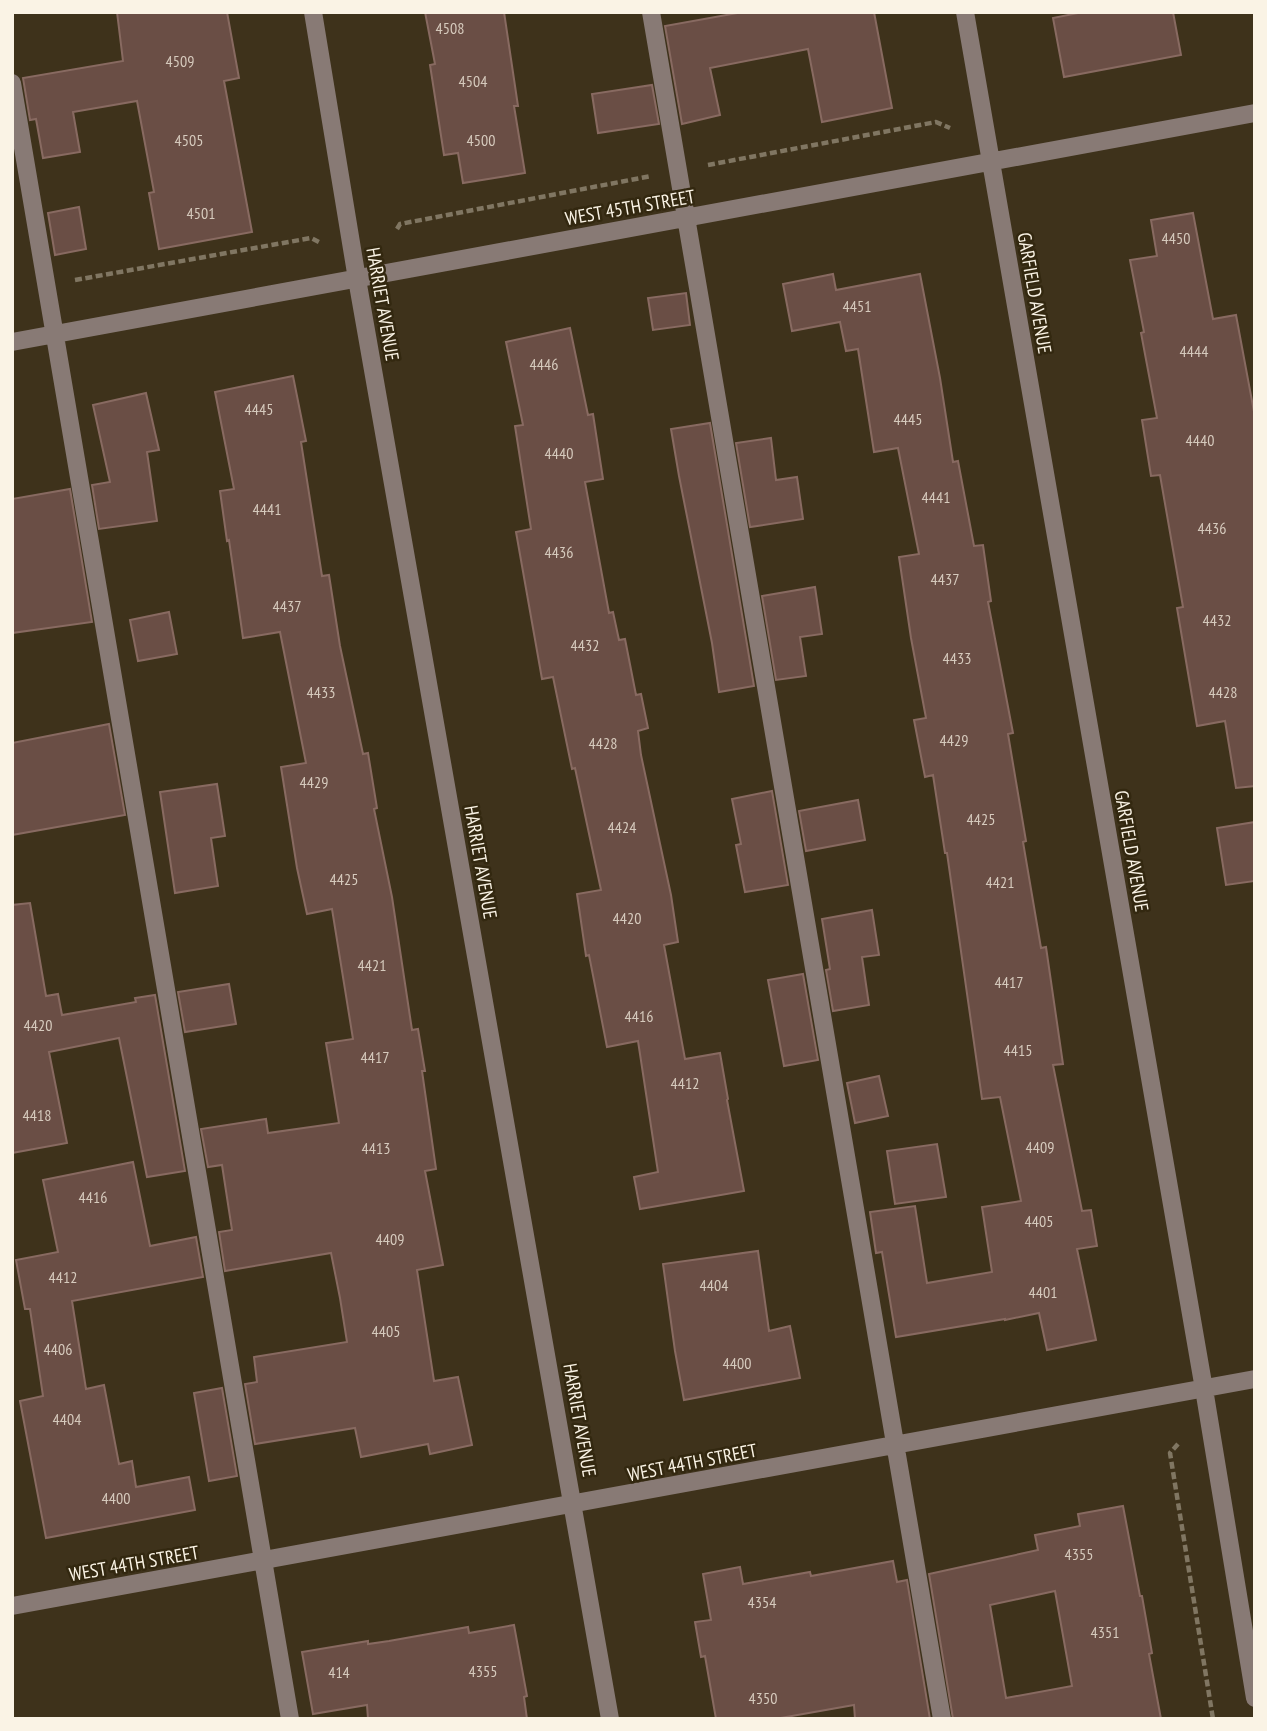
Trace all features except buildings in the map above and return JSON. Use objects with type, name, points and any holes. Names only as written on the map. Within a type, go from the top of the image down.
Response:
[{"type":"street","name":"HARRIET AVENUE","points":[[313,12],[357,279],[610,1719]]},
{"type":"street","points":[[651,12],[942,1719]]},
{"type":"street","name":"GARFIELD AVENUE","points":[[965,12],[1204,1389],[1255,1698]]},
{"type":"street","points":[[12,83],[290,1719]]},
{"type":"street","name":"WEST 45TH STREET","points":[[12,342],[1255,113]]},
{"type":"street","name":"WEST 44TH STREET","points":[[12,1606],[1255,1379]]},
{"type":"path","points":[[47,285],[311,238],[321,243]]},
{"type":"path","points":[[1178,1444],[1170,1453],[1213,1719]]}]
